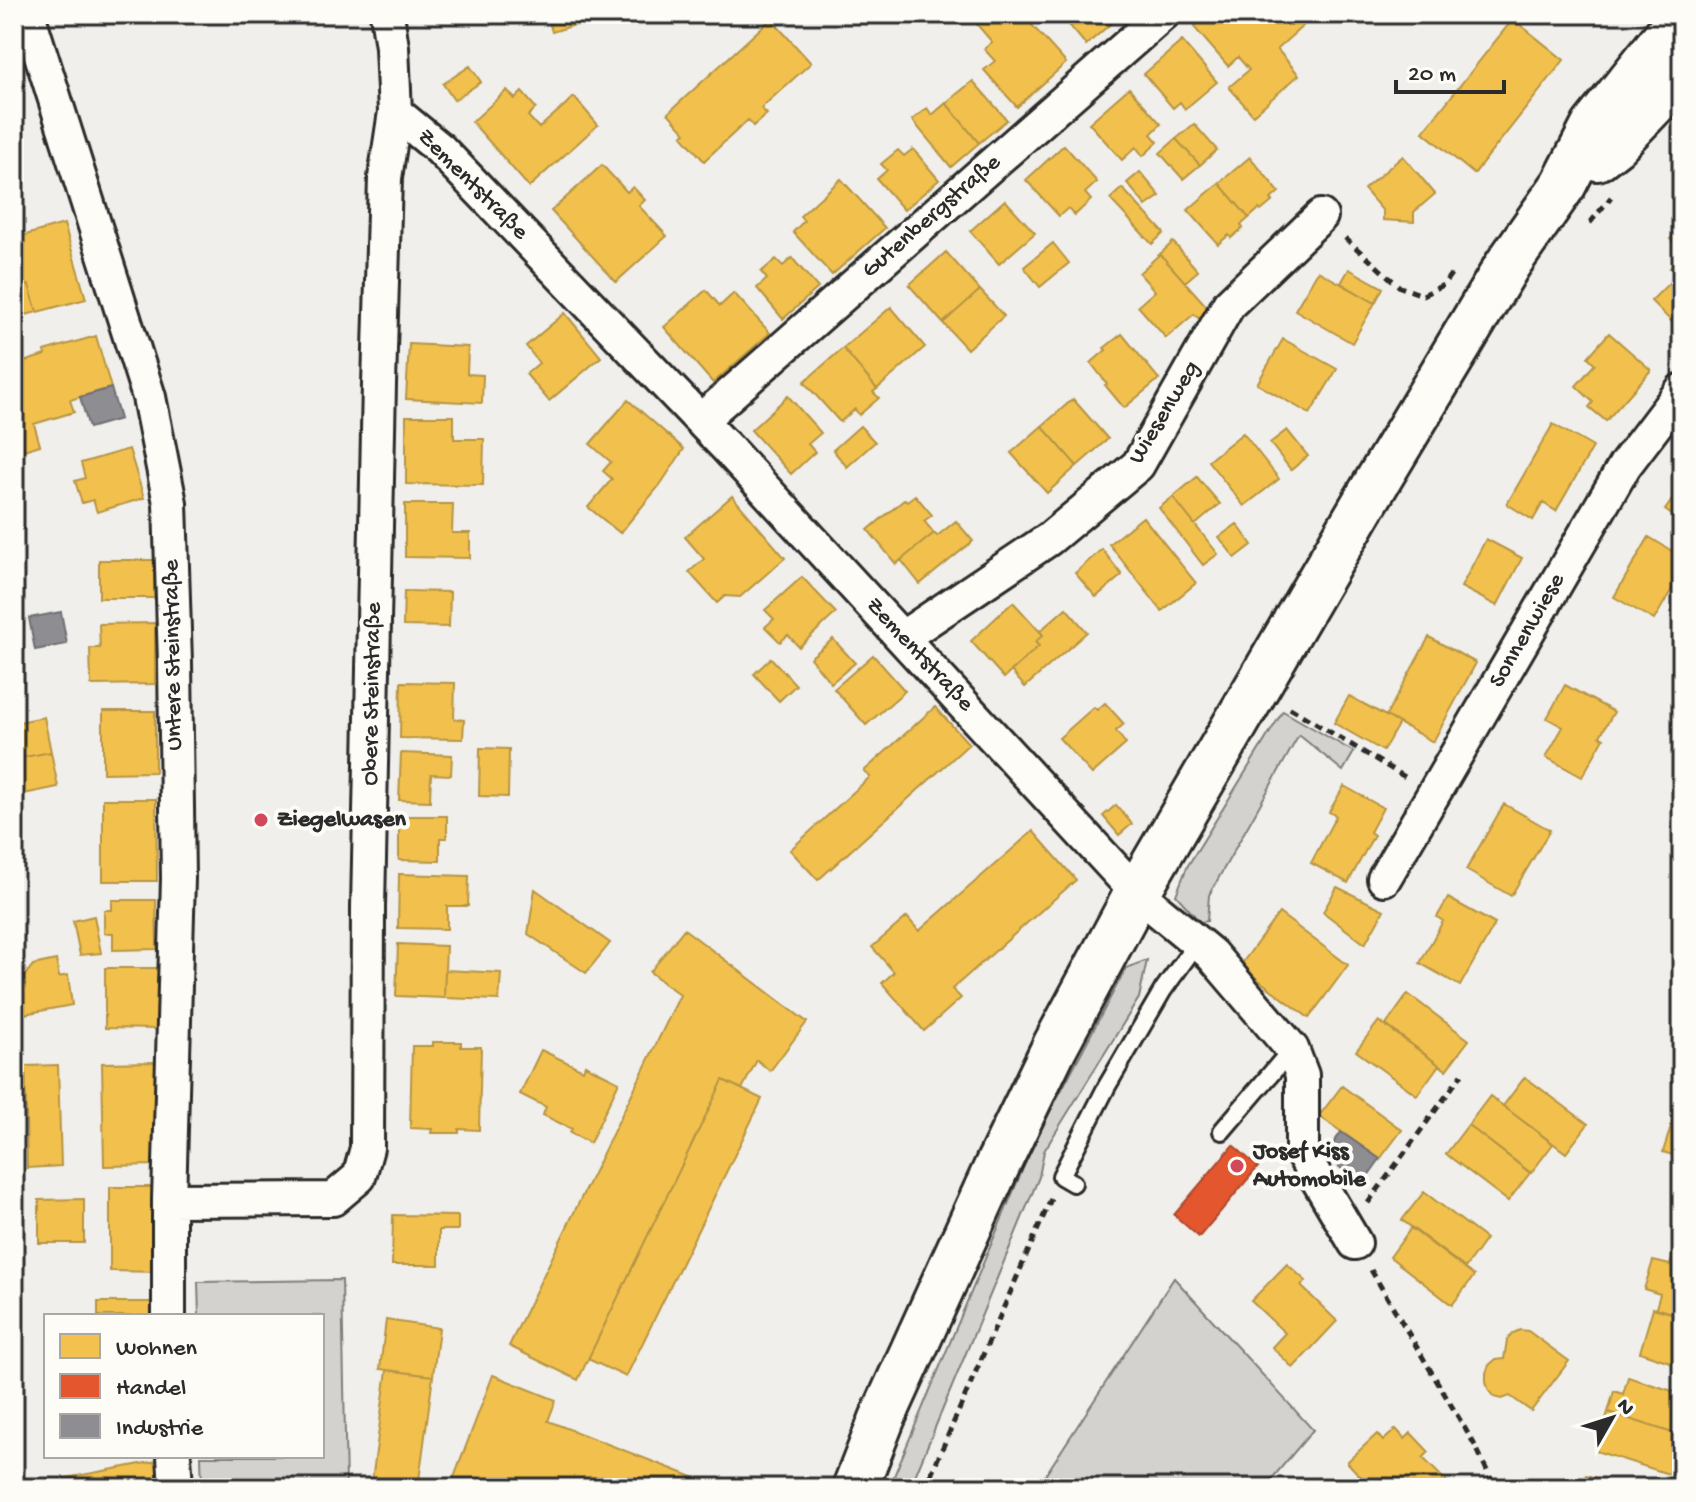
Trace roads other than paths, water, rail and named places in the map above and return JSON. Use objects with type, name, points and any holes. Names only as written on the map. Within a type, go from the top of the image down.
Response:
[{"type":"main road","points":[[855,1488],[882,1419],[997,1166],[1055,1046],[1137,893],[1508,264],[1564,184],[1594,126],[1682,16]]},
{"type":"main road","points":[[1564,184],[1615,144],[1682,74]]},
{"type":"street","name":"Untere Steinstraße","points":[[28,14],[149,397],[170,503],[178,878],[169,1314]]},
{"type":"street","name":"Obere Steinstraße","points":[[169,1200],[333,1199],[359,1177],[367,1148],[368,907],[379,384],[385,178],[395,112],[387,14]]},
{"type":"street","name":"Gutenbergstraße","points":[[701,420],[1163,14]]},
{"type":"street","name":"Zementstraße","points":[[395,112],[440,149],[701,420],[1137,893],[1211,954],[1292,1049],[1302,1075],[1302,1153],[1351,1235]]},
{"type":"street","name":"Wiesenweg","points":[[903,637],[1049,539],[1138,465],[1229,304],[1321,216]]},
{"type":"street","name":"Sonnenwiese","points":[[1384,879],[1625,465],[1682,390]]},
{"type":"street","points":[[174,1458],[176,1488]]},
{"type":"lane","points":[[1067,1180],[1107,1086],[1163,990],[1197,943]]},
{"type":"lane","points":[[1222,1131],[1292,1049]]},
{"type":"place","name":"Ziegelwasen","points":[[261,820]]},
{"type":"place","name":"Josef Kiss Automobile","points":[[1237,1166]]}]
